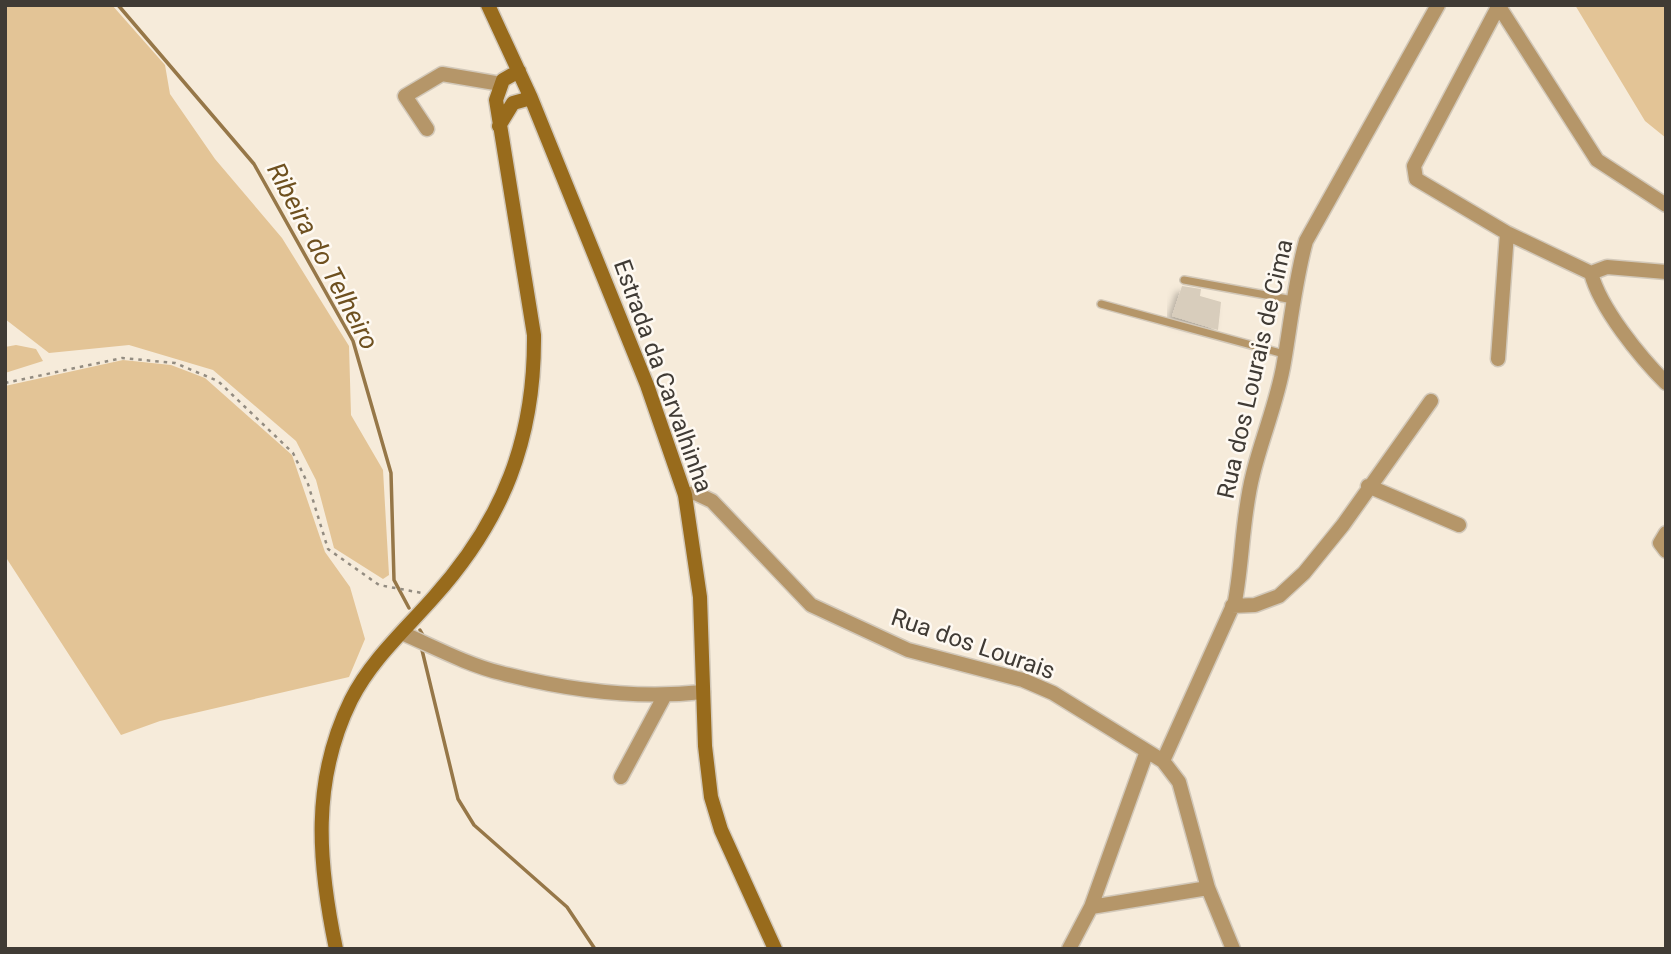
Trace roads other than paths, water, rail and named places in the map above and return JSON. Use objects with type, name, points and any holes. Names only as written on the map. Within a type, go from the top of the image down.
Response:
[{"type":"main road","name":"Estrada da Carvalhinha","points":[[488,5],[531,98],[648,385],[685,495],[697,566],[708,776],[716,815],[775,949]]},
{"type":"main road","points":[[499,86],[519,71]]},
{"type":"main road","points":[[499,86],[505,101],[513,103],[531,98]]},
{"type":"main road","points":[[336,949],[320,861],[322,810],[331,754],[340,724],[363,679],[476,545],[505,494],[524,427],[533,376],[532,314],[499,127],[499,86]]},
{"type":"main road","points":[[499,127],[513,103]]},
{"type":"street","name":"Rua dos Lourais de Cima","points":[[1163,761],[1232,606],[1240,573],[1241,536],[1252,476],[1284,354],[1307,242],[1438,5]]},
{"type":"street","points":[[1498,6],[1597,160],[1666,205]]},
{"type":"street","points":[[1498,6],[1413,173],[1422,184],[1507,233],[1591,273],[1607,267],[1666,272]]},
{"type":"street","points":[[427,128],[405,96],[442,74],[499,86]]},
{"type":"street","points":[[1498,359],[1507,233]]},
{"type":"street","points":[[1591,273],[1596,291],[1641,358],[1666,383]]},
{"type":"street","points":[[1232,606],[1255,605],[1279,596],[1304,573],[1431,401]]},
{"type":"street","points":[[1368,486],[1459,525]]},
{"type":"street","name":"Rua dos Lourais","points":[[685,495],[695,493],[712,501],[811,605],[908,650],[1023,680],[1053,693],[1163,761],[1179,782],[1208,888],[1233,949]]},
{"type":"street","points":[[1666,533],[1660,543],[1666,551]]},
{"type":"street","points":[[402,633],[500,673],[626,693],[665,695],[703,692]]},
{"type":"street","points":[[621,777],[665,695]]},
{"type":"street","points":[[1072,945],[1091,907],[1147,751]]},
{"type":"street","points":[[1091,907],[1208,888]]},
{"type":"lane","points":[[1184,280],[1293,300]]},
{"type":"lane","points":[[1101,304],[1284,354]]},
{"type":"waterway","name":"Ribeira do Telheiro","points":[[118,5],[254,164],[353,341],[391,473],[394,580],[409,608]]},
{"type":"waterway","name":"Ribeira do Telheiro","points":[[420,630],[424,637]]},
{"type":"waterway","name":"Ribeira do Telheiro","points":[[422,650],[458,799],[474,825],[567,907],[595,949]]}]
